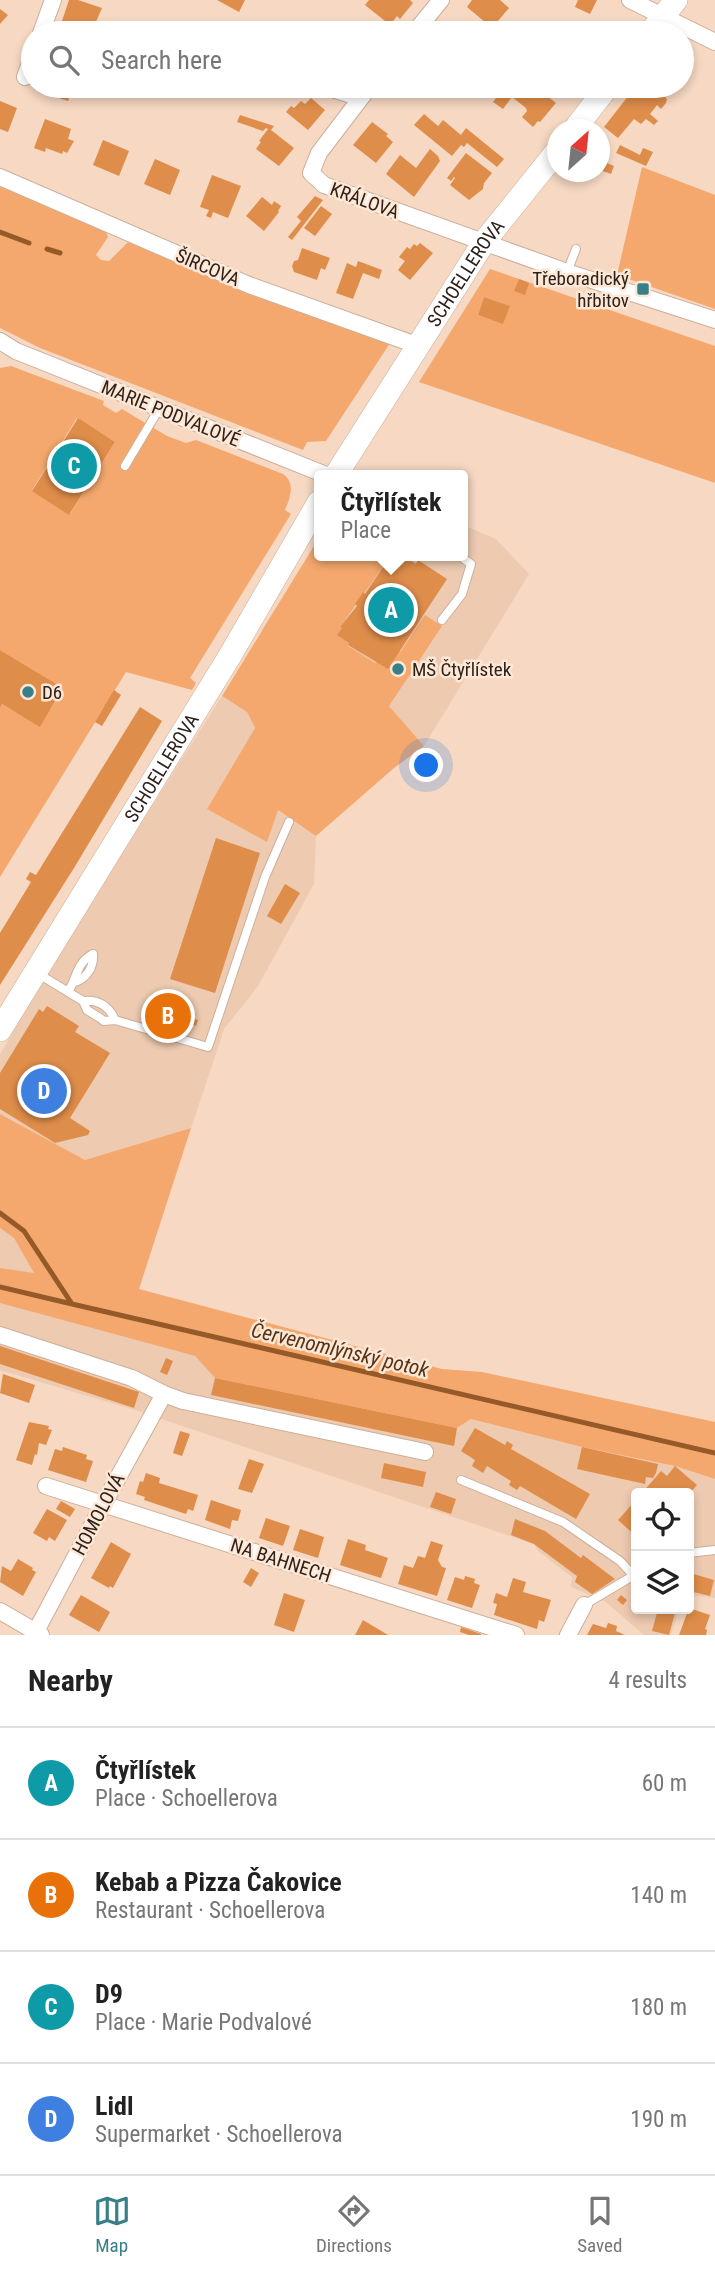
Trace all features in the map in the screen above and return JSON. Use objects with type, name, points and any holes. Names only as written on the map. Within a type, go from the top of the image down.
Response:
[{"type":"street","points":[[45,21],[53,0]]},
{"type":"street","points":[[424,21],[441,0]]},
{"type":"street","points":[[630,0],[663,17]]},
{"type":"street","points":[[694,32],[715,42]]},
{"type":"street","name":"KRÁLOVA","points":[[360,98],[319,153],[311,173],[324,185],[484,242]]},
{"type":"street","points":[[582,119],[599,98]]},
{"type":"street","name":"SCHOELLEROVA","points":[[339,470],[484,242],[547,164]]},
{"type":"street","name":"ŠIRCOVA","points":[[0,177],[248,285],[419,346]]},
{"type":"street","points":[[484,242],[715,320]]},
{"type":"street","name":"MARIE PODVALOVÉ","points":[[0,341],[8,353],[314,470]]},
{"type":"street","name":"SCHOELLEROVA","points":[[0,1030],[231,654],[314,511]]},
{"type":"street","points":[[0,1335],[132,1378],[183,1401],[425,1452]]},
{"type":"street","name":"HOMOLOVÁ","points":[[37,1634],[164,1394]]},
{"type":"street","name":"NA BAHNECH","points":[[46,1486],[516,1635]]},
{"type":"street","points":[[568,1635],[584,1605]]},
{"type":"street","points":[[0,1611],[37,1634]]},
{"type":"lane","points":[[347,98],[357,101]]},
{"type":"lane","points":[[567,272],[576,250]]},
{"type":"lane","points":[[125,466],[159,410]]},
{"type":"lane","points":[[442,621],[462,594],[471,564],[467,561]]},
{"type":"lane","points":[[37,973],[83,1001],[93,1000],[110,1009],[115,1020],[208,1047],[265,877],[289,822]]},
{"type":"lane","points":[[68,992],[75,982]]},
{"type":"lane","points":[[461,1480],[563,1522],[631,1571]]},
{"type":"lane","points":[[694,1552],[715,1550]]},
{"type":"lane","points":[[584,1605],[631,1577]]},
{"type":"shaded area","points":[[642,167],[715,195],[715,309],[617,275]]},
{"type":"shaded area","points":[[0,185],[106,232],[108,237],[96,255],[101,260],[109,261],[128,242],[255,296],[371,337],[392,340],[326,441],[307,442],[303,450],[40,348],[0,328]]},
{"type":"shaded area","points":[[490,269],[715,346],[715,483],[419,382]],"holes":[[[484,297],[509,306],[503,323],[478,315]]]},
{"type":"shaded area","points":[[11,366],[104,401],[103,405],[116,413],[122,409],[167,436],[186,443],[196,440],[283,474],[291,486],[285,510],[291,514],[190,678],[196,683],[192,690],[126,672],[0,877],[0,708],[2,704],[40,726],[56,701],[53,698],[60,686],[0,650],[0,368]],"holes":[[[77,418],[115,442],[70,514],[32,490]]]},
{"type":"shaded area","name":"MŠ Čtyřlístek","points":[[468,527],[496,539],[529,574],[424,746],[389,706],[261,631],[314,546],[314,561],[468,561]]},
{"type":"shaded area","points":[[314,546],[314,561],[387,561],[340,627],[342,628],[338,635],[349,643],[348,646],[375,663],[401,651],[425,615],[442,626],[389,706],[424,746],[394,768],[316,836],[278,810],[267,842],[207,809],[255,728],[247,712],[222,696]]},
{"type":"shaded area","points":[[222,696],[247,712],[255,728],[207,809],[267,841],[277,810],[308,829],[316,836],[314,884],[258,986],[224,1029],[191,1128],[85,1160],[0,1114],[0,1055],[35,990]]},
{"type":"shaded area","points":[[0,1114],[85,1160],[191,1128],[139,1289],[442,1369],[482,1372],[715,1422],[715,1479],[675,1466],[582,1447],[471,1419],[457,1428],[215,1378],[195,1356],[0,1303],[0,1268],[34,1273],[14,1238],[0,1228]]},
{"type":"shaded area","points":[[0,1228],[14,1238],[35,1274],[0,1268]]},
{"type":"shaded area","points":[[0,1303],[195,1356],[215,1378],[457,1428],[471,1419],[582,1447],[675,1466],[715,1479],[715,1598],[694,1596],[694,1488],[631,1488],[631,1614],[677,1614],[671,1635],[644,1635],[606,1602],[571,1587],[572,1577],[537,1550],[534,1544],[135,1410],[0,1370]]},
{"type":"building","points":[[69,0],[78,0],[102,8],[96,21],[62,21]]},
{"type":"building","points":[[217,0],[245,0],[239,12]]},
{"type":"building","points":[[369,0],[410,0],[413,3],[400,19],[397,16],[393,21],[385,21],[365,5]]},
{"type":"building","points":[[472,0],[500,0],[509,8],[498,21],[484,21],[467,7]]},
{"type":"building","points":[[578,0],[597,0],[590,14],[575,7]]},
{"type":"building","points":[[0,9],[8,15],[0,24]]},
{"type":"building","points":[[311,98],[325,110],[308,130],[286,112],[291,106],[294,108],[301,101],[305,104]]},
{"type":"building","points":[[496,98],[511,98],[503,109],[493,102]]},
{"type":"building","points":[[513,98],[550,98],[556,103],[533,127],[522,117],[527,111]]},
{"type":"building","points":[[627,98],[667,99],[661,109],[657,105],[650,114],[658,121],[654,125],[646,119],[641,124],[634,119],[618,138],[610,132],[610,119]]},
{"type":"building","points":[[0,101],[17,108],[8,132],[0,129]]},
{"type":"building","points":[[424,114],[438,126],[443,120],[461,135],[466,128],[504,159],[497,167],[467,143],[464,147],[461,145],[452,156],[414,125]]},
{"type":"building","points":[[240,115],[274,126],[271,130],[294,148],[279,166],[256,149],[268,129],[263,131],[237,122]]},
{"type":"building","points":[[45,119],[71,129],[68,139],[74,141],[67,153],[63,151],[62,154],[46,148],[45,152],[34,148]]},
{"type":"building","points":[[372,122],[388,134],[386,136],[393,142],[376,163],[353,145]]},
{"type":"building","points":[[103,140],[129,151],[119,176],[93,165]]},
{"type":"building","points":[[620,145],[640,155],[643,148],[653,152],[646,166],[616,153]]},
{"type":"building","points":[[430,149],[440,161],[414,197],[386,174],[400,155],[416,168]]},
{"type":"building","points":[[466,153],[492,173],[483,189],[469,200],[450,185],[454,177],[451,181],[447,178]]},
{"type":"building","points":[[155,159],[180,170],[170,195],[144,184]]},
{"type":"building","points":[[212,175],[241,186],[228,218],[213,212],[211,218],[206,216],[209,210],[200,207]]},
{"type":"building","points":[[315,196],[323,200],[292,240],[288,237],[301,221],[297,217]]},
{"type":"building","points":[[262,197],[272,205],[274,201],[281,206],[264,231],[246,216]]},
{"type":"building","points":[[321,206],[332,214],[315,236],[304,228]]},
{"type":"building","points":[[420,243],[433,253],[410,280],[398,270],[405,261],[399,257],[407,247],[410,249],[414,244],[417,246]]},
{"type":"building","points":[[302,248],[330,258],[325,270],[321,268],[317,280],[294,272],[292,266],[294,261],[298,260]]},
{"type":"building","points":[[358,261],[382,270],[379,279],[363,273],[353,299],[336,293],[347,263],[356,267]]},
{"type":"building","points":[[519,279],[529,283],[525,295],[514,291]]},
{"type":"building","points":[[484,297],[510,306],[503,324],[478,315]]},
{"type":"building","points":[[78,418],[115,442],[69,515],[32,491]]},
{"type":"building","points":[[387,561],[412,561],[416,564],[420,561],[447,579],[388,669],[348,645],[349,643],[337,635],[357,606],[355,604],[363,592],[365,594]]},
{"type":"building","name":"D6","points":[[0,650],[60,686],[53,698],[56,700],[40,727],[2,704],[0,708]]},
{"type":"building","points":[[114,690],[121,695],[102,726],[95,722]]},
{"type":"building","points":[[140,707],[162,721],[0,985],[0,933],[31,882],[26,879],[30,872],[36,875]]},
{"type":"building","points":[[216,838],[260,853],[215,993],[170,979]]},
{"type":"building","points":[[285,884],[300,893],[281,924],[267,916]]},
{"type":"building","points":[[47,1006],[79,1026],[75,1032],[110,1053],[70,1118],[90,1131],[88,1135],[55,1143],[0,1109],[0,1073],[39,1009],[43,1012]]},
{"type":"building","points":[[167,1009],[183,1014],[181,1022],[164,1016]]},
{"type":"building","points":[[191,1018],[198,1020],[196,1026],[189,1023]]},
{"type":"building","points":[[0,1346],[139,1392],[134,1408],[0,1364]]},
{"type":"building","points":[[166,1358],[173,1361],[167,1375],[160,1372]]},
{"type":"building","points":[[3,1374],[35,1385],[29,1403],[0,1393]]},
{"type":"building","points":[[215,1378],[457,1428],[454,1446],[211,1395]]},
{"type":"building","points":[[29,1422],[49,1426],[48,1429],[52,1430],[46,1445],[39,1443],[32,1465],[16,1460]]},
{"type":"building","points":[[475,1428],[505,1445],[507,1441],[513,1445],[511,1449],[590,1494],[576,1519],[520,1486],[517,1490],[509,1485],[511,1481],[487,1466],[483,1473],[472,1466],[475,1460],[461,1451]]},
{"type":"building","points":[[180,1431],[190,1434],[182,1456],[173,1453]]},
{"type":"building","points":[[63,1447],[87,1455],[86,1459],[93,1461],[86,1482],[48,1470],[55,1449],[62,1451]]},
{"type":"building","points":[[582,1447],[658,1464],[656,1473],[653,1478],[646,1477],[645,1484],[577,1469]]},
{"type":"building","points":[[249,1459],[264,1464],[252,1493],[238,1489]]},
{"type":"building","points":[[384,1463],[426,1472],[423,1487],[381,1478]]},
{"type":"building","points":[[675,1466],[697,1485],[694,1488],[646,1488],[661,1471],[667,1476]]},
{"type":"building","points":[[146,1473],[160,1478],[159,1483],[198,1495],[193,1511],[188,1509],[186,1514],[144,1500],[145,1497],[136,1494]]},
{"type":"building","points":[[436,1492],[456,1499],[451,1514],[430,1507]]},
{"type":"building","points":[[211,1500],[241,1510],[238,1521],[232,1520],[230,1529],[205,1520]]},
{"type":"building","points":[[61,1501],[75,1509],[70,1517],[56,1509]]},
{"type":"building","points":[[631,1506],[631,1532],[618,1520]]},
{"type":"building","points":[[47,1509],[67,1520],[55,1541],[49,1537],[47,1541],[33,1533]]},
{"type":"building","points":[[266,1518],[290,1526],[283,1546],[259,1538]]},
{"type":"building","points":[[515,1519],[545,1531],[615,1579],[592,1594],[575,1582],[577,1576],[534,1544],[511,1535]]},
{"type":"building","points":[[300,1529],[324,1537],[318,1558],[293,1550]]},
{"type":"building","points":[[348,1539],[366,1545],[365,1550],[388,1558],[381,1578],[340,1565]]},
{"type":"building","points":[[431,1541],[443,1545],[438,1560],[442,1567],[446,1568],[437,1596],[398,1584],[404,1565],[413,1568],[418,1556],[425,1558]]},
{"type":"building","points":[[111,1542],[131,1554],[113,1588],[109,1588],[91,1578]]},
{"type":"building","points":[[18,1559],[36,1572],[23,1596],[0,1582],[2,1566],[11,1571]]},
{"type":"building","points":[[251,1568],[259,1573],[251,1587],[243,1582]]},
{"type":"building","points":[[694,1574],[714,1580],[710,1596],[694,1592]]},
{"type":"building","points":[[465,1576],[475,1579],[474,1583],[480,1585],[472,1608],[447,1600],[455,1577],[464,1580]]},
{"type":"building","points":[[513,1578],[526,1582],[523,1592],[551,1600],[544,1622],[539,1620],[537,1629],[494,1615],[496,1593],[507,1597]]},
{"type":"building","points":[[284,1593],[305,1600],[294,1632],[274,1625]]},
{"type":"building","points":[[81,1595],[110,1612],[99,1632],[69,1615]]},
{"type":"building","points":[[621,1595],[627,1600],[623,1605],[617,1600]]},
{"type":"building","points":[[694,1610],[710,1615],[705,1629],[706,1635],[679,1635],[687,1614],[694,1614]]},
{"type":"building","points":[[657,1614],[675,1614],[669,1635],[652,1631]]},
{"type":"building","points":[[363,1620],[388,1635],[355,1635]]},
{"type":"building","points":[[608,1623],[617,1626],[616,1631],[625,1635],[587,1635],[593,1624],[606,1628]]},
{"type":"building","points":[[461,1627],[481,1634],[481,1635],[460,1632]]},
{"type":"waterway","points":[[0,232],[29,243]]},
{"type":"waterway","points":[[47,249],[60,253]]},
{"type":"waterway","name":"Červenomlýnský potok","points":[[0,1213],[24,1231],[72,1304],[715,1453]]},
{"type":"waterway","points":[[0,1287],[72,1304]]},
{"type":"place","name":"Třeboradický hřbitov","points":[[643,289]]},
{"type":"place","name":"D9","points":[[74,466]]},
{"type":"place","name":"Čtyřlístek","points":[[391,610]]},
{"type":"place","name":"MŠ Čtyřlístek","points":[[398,669]]},
{"type":"place","name":"D6","points":[[28,692]]},
{"type":"place","name":"Kebab a Pizza Čakovice","points":[[168,1016]]},
{"type":"place","name":"Lidl","points":[[44,1091]]}]
